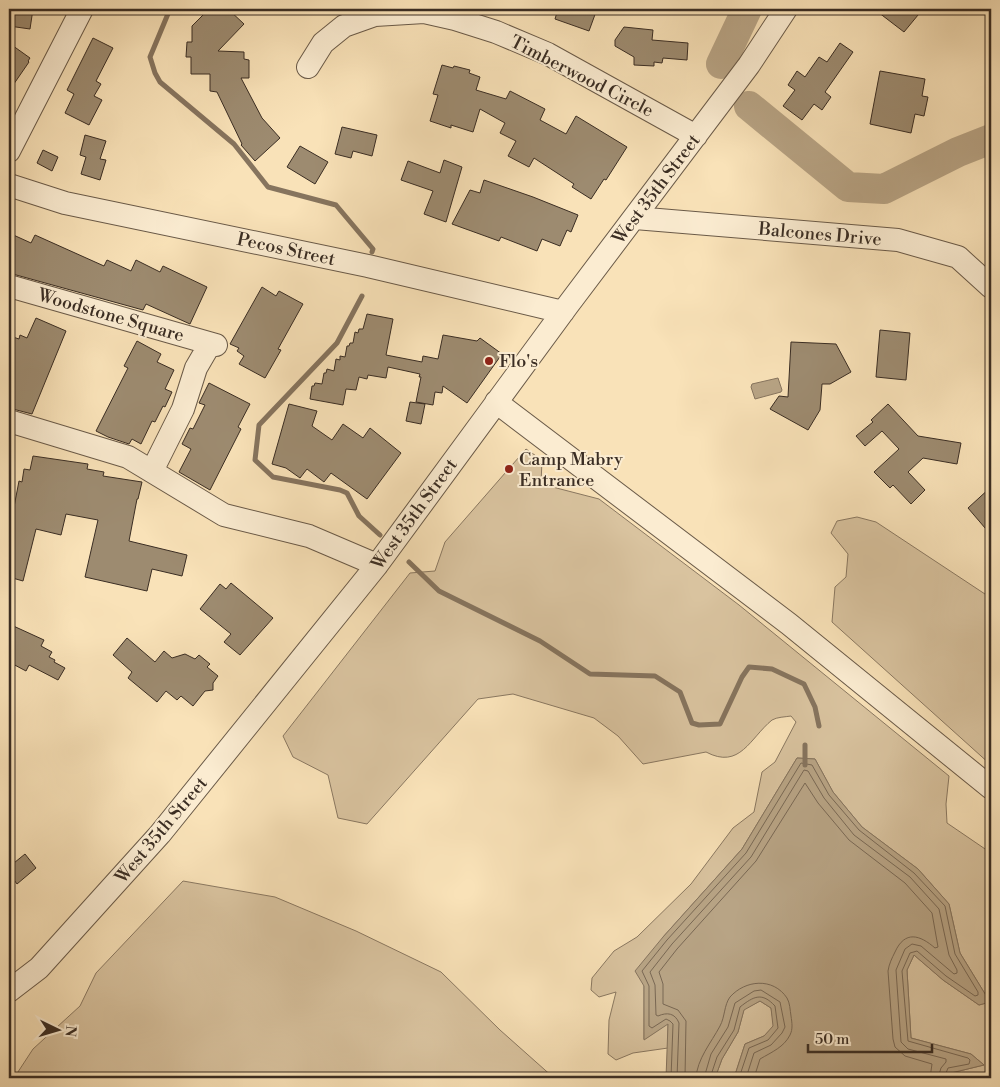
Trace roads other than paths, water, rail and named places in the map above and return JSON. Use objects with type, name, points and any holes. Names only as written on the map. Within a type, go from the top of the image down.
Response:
[{"type":"street","points":[[9,151],[82,9]]},
{"type":"street","name":"West 35th Street","points":[[9,991],[39,968],[160,834],[377,564],[563,312],[750,65],[786,9]]},
{"type":"street","name":"Timberwood Circle","points":[[308,66],[324,43],[344,26],[375,15],[424,12],[455,18],[548,54],[696,136]]},
{"type":"street","name":"Pecos Street","points":[[9,185],[65,203],[368,266],[563,312]]},
{"type":"street","name":"Balcones Drive","points":[[635,218],[898,240],[958,257],[991,287]]},
{"type":"street","name":"Woodstone Square","points":[[10,289],[213,345],[196,368],[183,409],[152,471]]},
{"type":"street","points":[[496,402],[789,624],[991,788]]},
{"type":"street","points":[[9,421],[128,457],[224,515],[309,536],[377,564]]},
{"type":"water","points":[[778,378],[781,392],[755,399],[751,387],[752,384]]},
{"type":"water","points":[[797,758],[815,759],[833,792],[862,827],[918,869],[949,904],[960,953],[990,1002],[979,1005],[943,980],[914,955],[907,970],[911,1038],[971,1054],[984,1065],[951,1073],[948,1078],[734,1078],[745,1044],[764,1036],[773,1026],[771,1008],[760,1001],[744,1010],[738,1032],[722,1059],[715,1078],[666,1078],[668,1024],[644,1040],[644,986],[635,971],[742,849]]},
{"type":"waterway","points":[[170,9],[150,57],[160,82],[234,144],[268,187],[336,205],[373,249],[372,252]]},
{"type":"waterway","points":[[721,64],[747,9]]},
{"type":"waterway","points":[[749,106],[848,187],[884,189],[958,152],[991,139]]},
{"type":"waterway","points":[[362,296],[337,343],[259,425],[255,460],[273,477],[347,493],[359,516],[380,535]]},
{"type":"waterway","points":[[409,562],[439,591],[540,641],[590,674],[655,676],[680,692],[692,723],[699,725],[720,724],[742,677],[749,667],[772,669],[804,684],[815,707],[819,726]]},
{"type":"waterway","points":[[805,745],[805,765]]},
{"type":"place","name":"Flo's","points":[[489,361]]},
{"type":"place","name":"Camp Mabry Entrance","points":[[509,469]]}]
